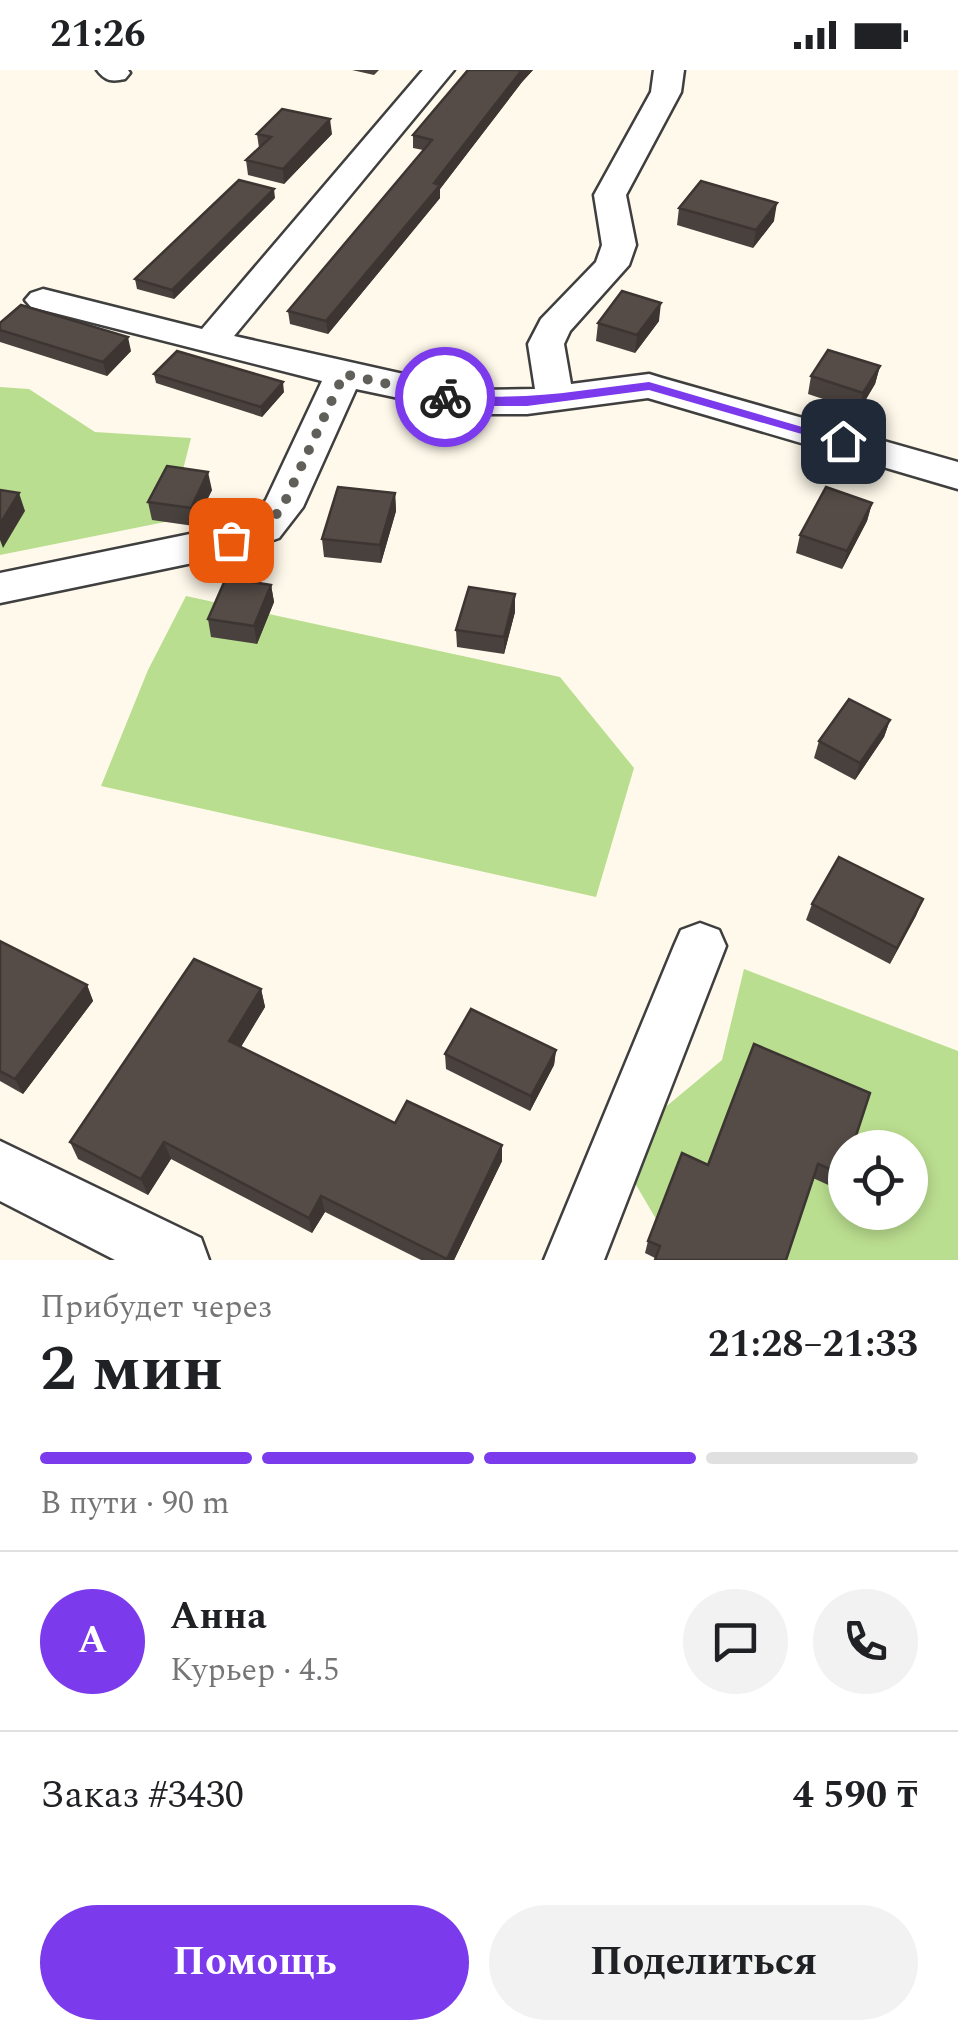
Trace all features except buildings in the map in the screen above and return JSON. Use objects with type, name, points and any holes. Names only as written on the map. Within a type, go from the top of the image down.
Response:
[{"type":"street","points":[[212,340],[440,70]]},
{"type":"street","points":[[555,398],[546,344],[554,327],[612,265],[619,245],[610,195],[666,92],[668,70]]},
{"type":"street","points":[[43,300],[475,402],[555,398],[649,386],[958,476]]},
{"type":"street","points":[[0,588],[231,540],[264,528],[282,508],[344,374]]},
{"type":"street","points":[[574,1260],[700,946]]},
{"type":"street","points":[[0,1170],[180,1260]]},
{"type":"green space","points":[[0,387],[29,389],[95,432],[191,438],[170,521],[0,555]]},
{"type":"green space","points":[[186,596],[560,677],[634,768],[596,897],[101,786],[148,670]]},
{"type":"green space","points":[[744,969],[958,1051],[958,1260],[680,1260],[615,1149],[722,1060]]},
{"type":"way so far","points":[[231,540],[264,528],[282,508],[344,374],[445,397]]},
{"type":"route","points":[[445,397],[475,402],[527,402],[649,386],[843,441]]}]
